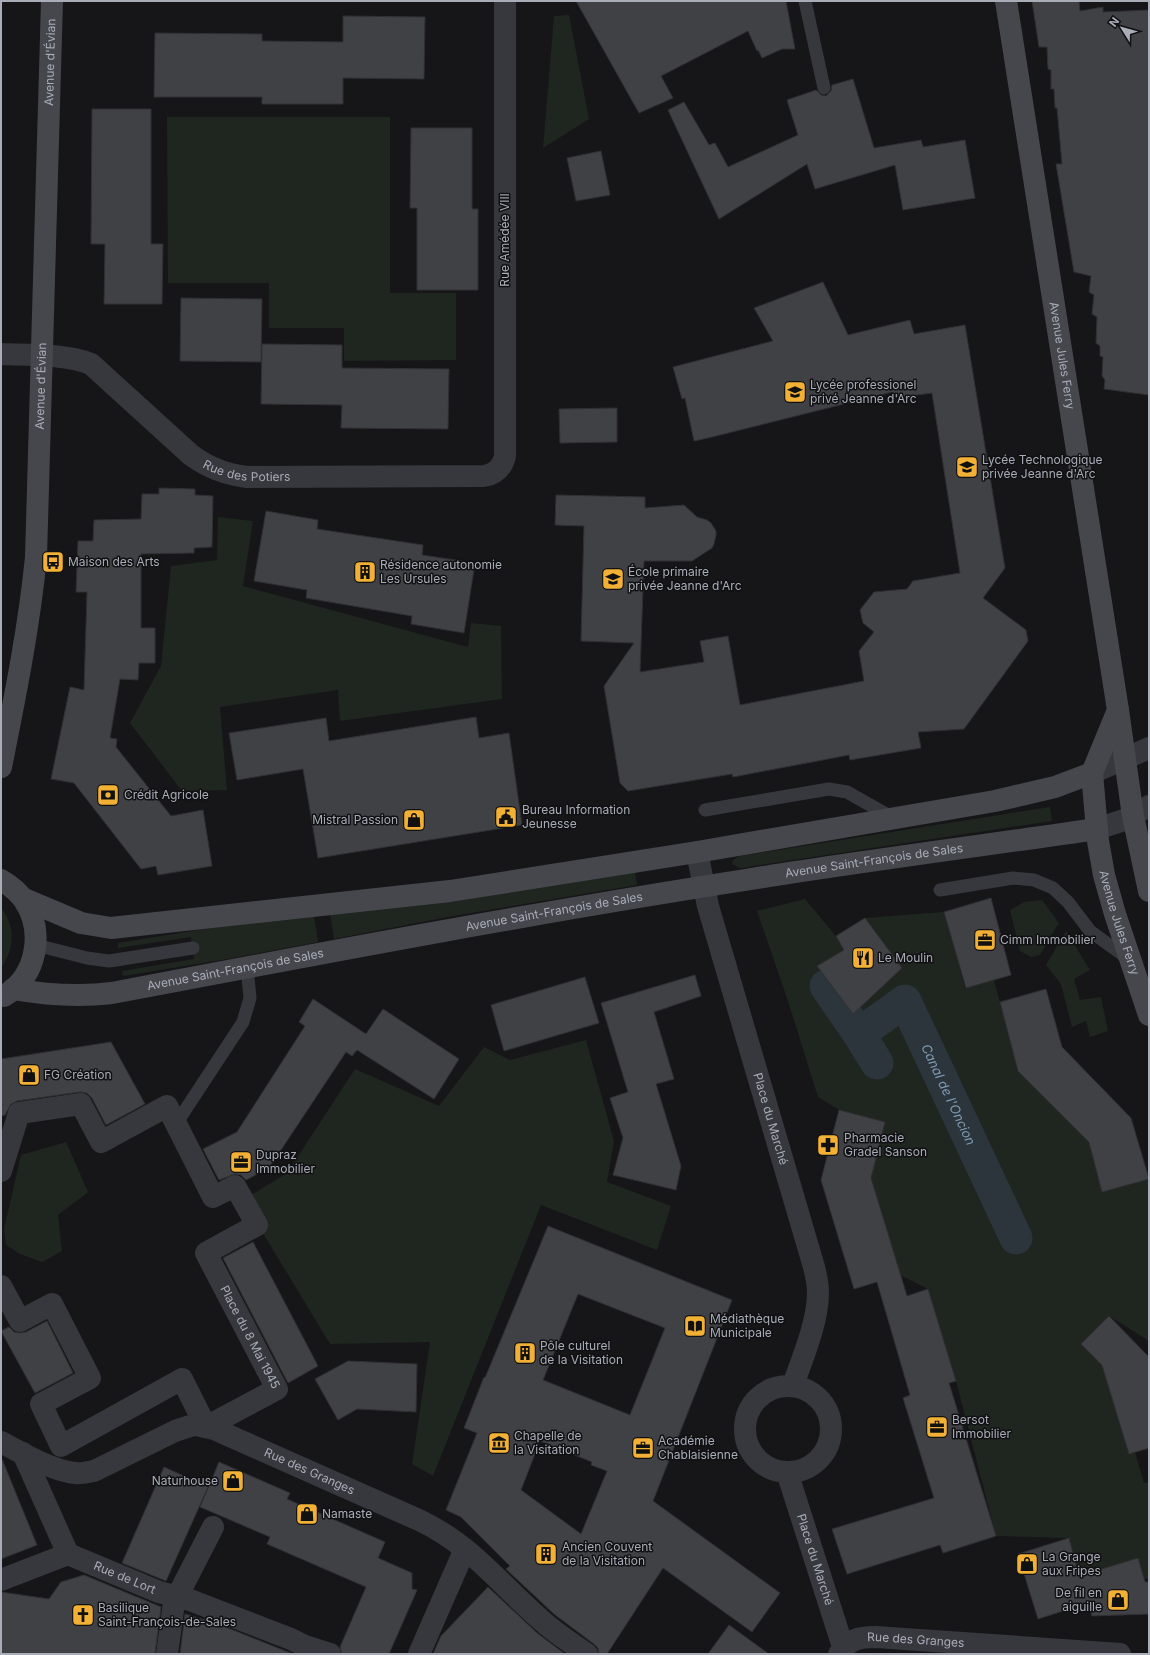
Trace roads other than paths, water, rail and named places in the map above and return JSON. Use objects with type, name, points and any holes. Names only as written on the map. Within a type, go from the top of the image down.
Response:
[{"type":"street","name":"Avenue d'Évian","points":[[1,767],[23,657],[31,607],[36,557],[52,1]]},
{"type":"street","name":"Rue Amédée VIII","points":[[491,475],[498,470],[503,463],[504,456],[505,1]]},
{"type":"street","name":"Avenue Jules Ferry","points":[[1006,1],[1118,710],[1126,758],[1141,811],[1149,890]]},
{"type":"street","name":"Rue des Potiers","points":[[1,354],[42,356],[78,360],[91,364],[191,455],[203,464],[217,471],[232,475],[247,477],[491,475]]},
{"type":"street","name":"Avenue Jules Ferry","points":[[1118,710],[1092,773],[1097,829],[1104,875],[1130,960],[1149,1015]]},
{"type":"street","points":[[24,899],[81,923],[111,928],[450,891],[696,852],[1025,795],[1055,787],[1092,773],[1149,748]]},
{"type":"street","points":[[1097,829],[1141,811]]},
{"type":"street","name":"Avenue Saint-François de Sales","points":[[7,993],[93,995],[112,993],[455,928],[923,853],[1097,829]]},
{"type":"street","name":"Place du Marché","points":[[696,852],[708,906],[817,1280],[818,1300],[815,1318],[794,1386]]},
{"type":"street","points":[[1,880],[24,899],[35,926],[36,945],[32,962],[28,970],[7,993]]},
{"type":"street","name":"Place du 8 Mai 1945","points":[[1,1171],[19,1113],[81,1104],[101,1142],[167,1106],[213,1197],[235,1186],[257,1225],[206,1253],[277,1389],[206,1427]]},
{"type":"street","points":[[1,1286],[20,1321],[52,1304],[90,1378],[41,1404],[61,1446],[182,1379],[206,1427]]},
{"type":"street","points":[[794,1386],[809,1390],[822,1401],[829,1415],[831,1432],[827,1448],[817,1461],[803,1469],[787,1472],[764,1465],[752,1453],[746,1438],[745,1422],[751,1406],[762,1394],[777,1387],[794,1386]]},
{"type":"street","name":"Rue des Granges","points":[[1,1442],[66,1472],[84,1473],[94,1472],[175,1431],[190,1426],[206,1427],[432,1526],[465,1549],[488,1568],[538,1618],[586,1654]]},
{"type":"street","points":[[1,1580],[68,1554],[22,1453]]},
{"type":"street","name":"Place du Marché","points":[[787,1472],[841,1651]]},
{"type":"street","points":[[167,1654],[174,1603],[213,1527]]},
{"type":"street","points":[[419,1654],[465,1549]]},
{"type":"street","name":"Rue de Lort","points":[[68,1554],[159,1592],[190,1600],[291,1639],[305,1646],[330,1654]]},
{"type":"street","name":"Rue des Granges","points":[[841,1651],[848,1642],[860,1637],[884,1637],[1120,1654]]},
{"type":"lane","points":[[805,1],[824,88]]},
{"type":"lane","points":[[705,810],[829,789],[847,792],[893,818]]},
{"type":"lane","points":[[940,890],[1013,878],[1023,878],[1044,883],[1062,894],[1090,930],[1130,960]]},
{"type":"lane","points":[[36,945],[87,958],[109,961],[193,948]]},
{"type":"lane","points":[[176,1124],[243,1022],[250,998],[247,967]]},
{"type":"waterway","name":"Canal de l'Oncion","points":[[826,986],[859,1034],[905,1001],[1016,1238]]},
{"type":"waterway","name":"Canal de l'Oncion","points":[[859,1034],[877,1063]]},
{"type":"place","name":"Lycée professionel privé Jeanne d'Arc","points":[[795,392]]},
{"type":"place","name":"Lycée Technologique privée Jeanne d'Arc","points":[[967,467]]},
{"type":"place","name":"Maison des Arts","points":[[53,562]]},
{"type":"place","name":"Résidence autonomie Les Ursules","points":[[365,572]]},
{"type":"place","name":"École primaire privée Jeanne d'Arc","points":[[613,579]]},
{"type":"place","name":"Crédit Agricole","points":[[108,795]]},
{"type":"place","name":"Bureau Information Jeunesse","points":[[506,817]]},
{"type":"place","name":"Mistral Passion","points":[[414,820]]},
{"type":"place","name":"Cimm Immobilier","points":[[985,940]]},
{"type":"place","name":"Le Moulin","points":[[863,958]]},
{"type":"place","name":"FG Création","points":[[29,1075]]},
{"type":"place","name":"Pharmacie Gradel Sanson","points":[[828,1145]]},
{"type":"place","name":"Dupraz Immobilier","points":[[241,1162]]},
{"type":"place","name":"Médiathèque Municipale","points":[[695,1326]]},
{"type":"place","name":"Pôle culturel de la Visitation","points":[[525,1353]]},
{"type":"place","name":"Bersot Immobilier","points":[[937,1427]]},
{"type":"place","name":"Chapelle de la Visitation","points":[[499,1443]]},
{"type":"place","name":"Académie Chablaisienne","points":[[643,1448]]},
{"type":"place","name":"Naturhouse","points":[[233,1481]]},
{"type":"place","name":"Namaste","points":[[307,1514]]},
{"type":"place","name":"Ancien Couvent de la Visitation","points":[[546,1554]]},
{"type":"place","name":"La Grange aux Fripes","points":[[1027,1564]]},
{"type":"place","name":"De fil en aiguille","points":[[1118,1600]]},
{"type":"place","name":"Basilique Saint-François-de-Sales","points":[[83,1615]]}]
